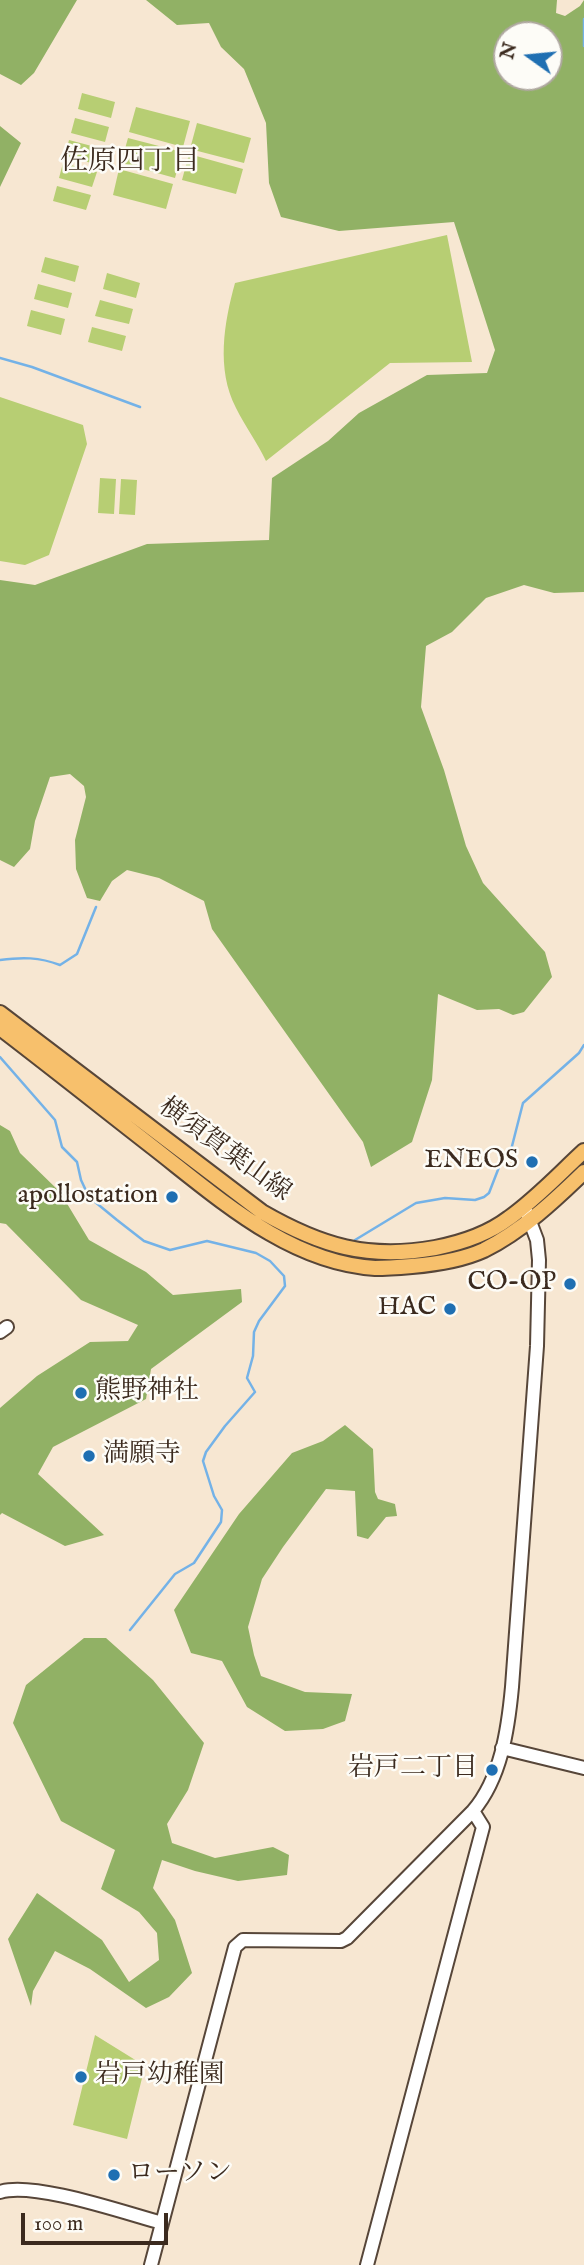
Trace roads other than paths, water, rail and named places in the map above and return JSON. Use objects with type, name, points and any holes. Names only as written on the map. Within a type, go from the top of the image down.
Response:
[{"type":"main road","name":"横須賀葉山線","points":[[0,1013],[262,1212],[319,1240],[351,1249],[384,1253],[412,1252],[469,1239],[507,1220],[584,1150]]},
{"type":"main road","name":"横須賀葉山線","points":[[0,1028],[235,1210],[282,1239],[308,1251],[346,1263],[374,1268],[429,1265],[472,1255],[530,1220],[584,1171]]},
{"type":"street","points":[[151,2265],[235,1947],[243,1940],[341,1941],[347,1938],[473,1811],[487,1793],[502,1748],[512,1687],[537,1346],[539,1260],[537,1240],[524,1206]]},
{"type":"street","points":[[502,1748],[584,1768]]},
{"type":"street","points":[[367,2265],[482,1828],[473,1811]]},
{"type":"street","points":[[0,2192],[22,2189],[162,2223]]},
{"type":"waterway","points":[[584,19],[584,46]]},
{"type":"waterway","points":[[0,358],[140,407]]},
{"type":"waterway","points":[[0,960],[30,958],[60,965],[77,954],[96,907]]},
{"type":"waterway","points":[[355,1240],[416,1203],[445,1198],[475,1200],[489,1193],[501,1162],[511,1150],[523,1103],[579,1053],[584,1045]]},
{"type":"waterway","points":[[0,1057],[55,1120],[62,1147],[77,1162],[89,1197],[144,1241],[170,1250],[207,1241],[256,1253],[270,1261],[284,1276],[285,1286],[254,1332],[253,1356],[247,1378],[255,1392],[225,1426],[206,1452],[203,1461],[214,1496],[222,1510],[221,1522],[194,1563],[175,1574],[130,1630]]},
{"type":"place","name":"ENEOS","points":[[532,1162]]},
{"type":"place","name":"apollostation","points":[[172,1197]]},
{"type":"place","name":"CO-OP","points":[[570,1284]]},
{"type":"place","name":"HAC","points":[[450,1309]]},
{"type":"place","name":"熊野神社","points":[[81,1393]]},
{"type":"place","name":"満願寺","points":[[89,1456]]},
{"type":"place","name":"岩戸二丁目","points":[[492,1770]]},
{"type":"place","name":"岩戸幼稚園","points":[[81,2077]]},
{"type":"place","name":"ローソン","points":[[114,2175]]},
{"type":"district","name":"佐原四丁目","points":[[130,163]]}]
